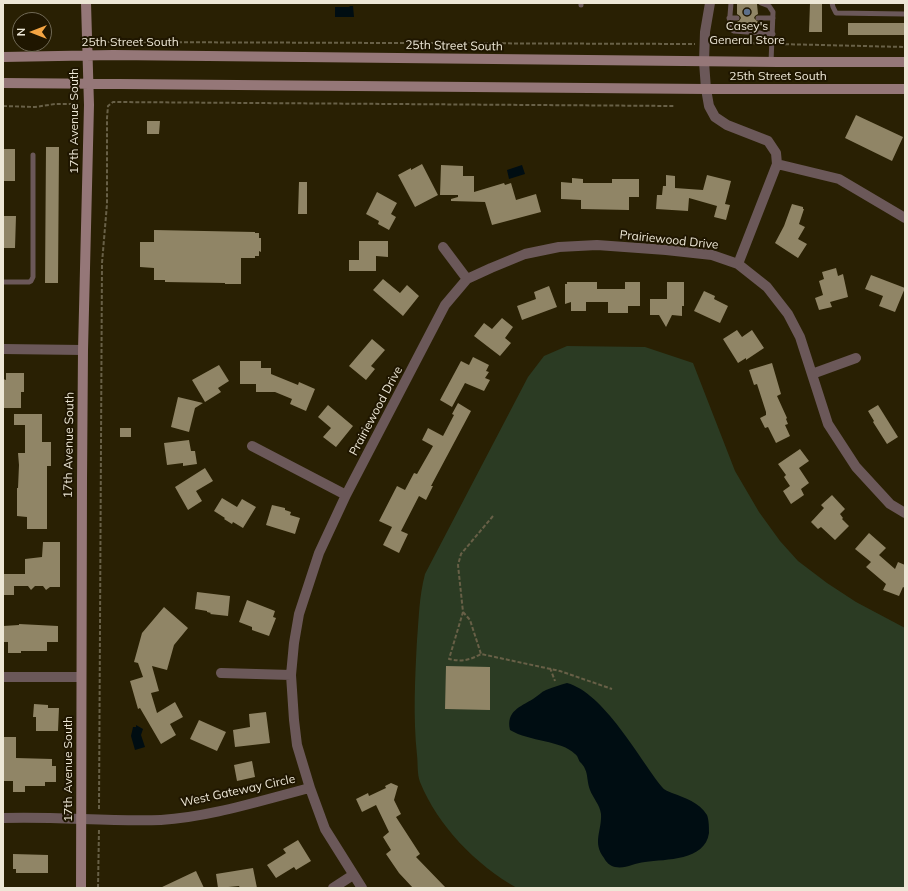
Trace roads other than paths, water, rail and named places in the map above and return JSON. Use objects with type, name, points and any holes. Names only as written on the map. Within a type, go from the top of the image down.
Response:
[{"type":"main road","name":"17th Avenue South","points":[[81,888],[83,350],[89,84],[86,3]]},
{"type":"main road","name":"25th Street South","points":[[3,57],[87,55],[704,62],[905,62]]},
{"type":"main road","name":"25th Street South","points":[[3,83],[706,89],[905,89]]},
{"type":"street","points":[[710,3],[704,44],[706,89],[709,106],[715,117],[727,125],[768,141],[776,153],[777,164],[738,264]]},
{"type":"street","points":[[777,164],[840,179],[905,218]]},
{"type":"street","name":"Prairiewood Drive","points":[[362,888],[325,829],[310,788],[297,744],[291,675],[299,614],[319,553],[346,495],[445,305],[467,279],[525,254],[559,247],[598,246],[666,250],[712,255],[738,264],[768,287],[788,314],[800,337],[828,424],[856,467],[890,504],[905,513]]},
{"type":"street","points":[[443,247],[467,279]]},
{"type":"street","points":[[3,349],[83,350]]},
{"type":"street","points":[[812,374],[856,358]]},
{"type":"street","points":[[252,446],[346,495]]},
{"type":"street","points":[[221,673],[291,675]]},
{"type":"street","points":[[3,677],[81,677]]},
{"type":"street","name":"West Gateway Circle","points":[[3,818],[31,817],[99,820],[162,820],[208,814],[310,788]]},
{"type":"street","points":[[333,888],[353,875]]},
{"type":"lane","points":[[731,3],[729,28],[734,31],[773,34]]},
{"type":"lane","points":[[761,3],[769,6],[773,12],[771,62]]},
{"type":"lane","points":[[832,3],[832,7],[836,13],[905,14]]},
{"type":"lane","points":[[729,18],[737,18]]},
{"type":"lane","points":[[758,18],[773,18]]},
{"type":"lane","points":[[3,282],[28,282],[31,281],[33,277],[33,155]]},
{"type":"place","name":"Casey's General Store","points":[[747,12]]}]
